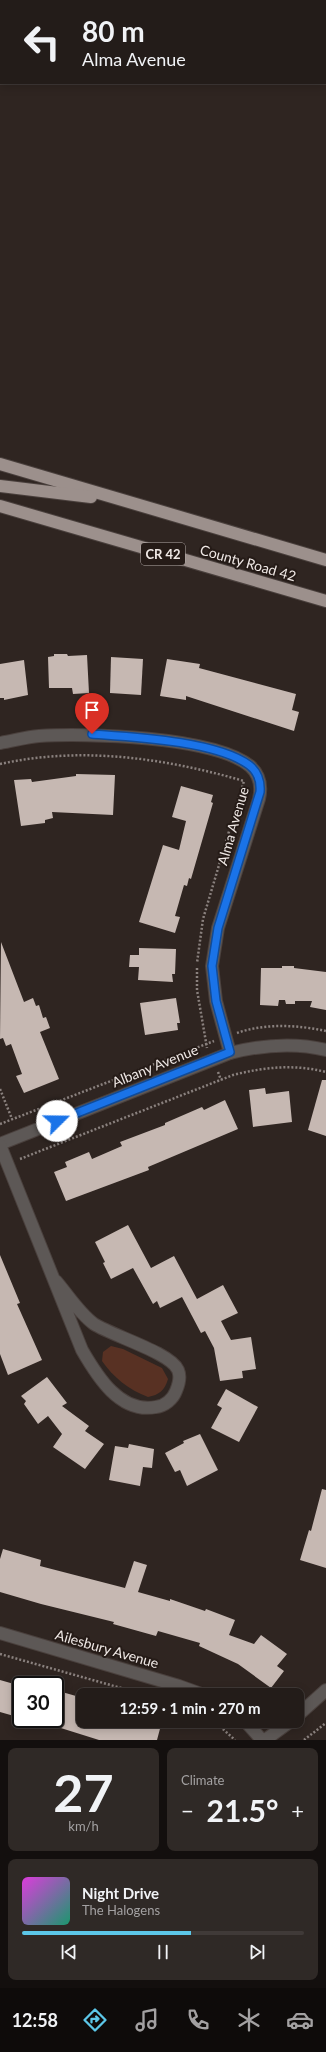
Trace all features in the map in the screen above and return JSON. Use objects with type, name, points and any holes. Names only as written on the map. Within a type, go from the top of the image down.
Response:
[{"type":"highway","name":"County Road 42","points":[[0,464],[326,560]]},
{"type":"highway","points":[[0,486],[124,501]]},
{"type":"highway","name":"County Road 42","points":[[0,506],[326,601]]},
{"type":"street","name":"Alma Avenue","points":[[0,744],[38,736],[92,734],[147,738],[198,747],[231,756],[249,765],[258,775],[261,787],[259,799],[218,928],[212,966],[216,1001],[230,1052]]},
{"type":"street","name":"Albany Avenue","points":[[0,1144],[230,1052],[274,1045],[296,1045],[326,1050]]},
{"type":"street","points":[[0,1144],[56,1281],[82,1350],[104,1384],[131,1405],[141,1408],[159,1406],[169,1401],[180,1380],[179,1371],[172,1361],[108,1332],[93,1322],[83,1314],[56,1281]]},
{"type":"street","name":"Ailesbury Avenue","points":[[0,1633],[185,1688]]},
{"type":"street","points":[[304,1710],[326,1690]]},
{"type":"street","points":[[252,1728],[264,1740],[281,1728]]},
{"type":"path","points":[[0,764],[56,756],[127,756],[183,765],[244,781]]},
{"type":"path","points":[[7,1164],[233,1075],[255,1069],[277,1066],[307,1068],[326,1072]]},
{"type":"path","points":[[0,1089],[12,1120]]},
{"type":"path","points":[[0,1654],[121,1688]]},
{"type":"path","points":[[304,1740],[326,1724]]},
{"type":"path","points":[[222,1728],[235,1740]]},
{"type":"shaded area","points":[[111,1346],[123,1349],[162,1368],[168,1379],[163,1389],[155,1395],[148,1397],[134,1391],[122,1382],[102,1361],[103,1352]]},
{"type":"building","points":[[54,654],[67,654],[68,656],[87,655],[89,693],[73,694],[72,688],[49,688],[48,657],[54,656]]},
{"type":"building","points":[[111,657],[143,659],[141,695],[110,693]]},
{"type":"building","points":[[167,659],[200,664],[199,668],[296,694],[292,710],[299,712],[294,731],[186,696],[186,700],[160,696]]},
{"type":"building","points":[[24,660],[28,695],[4,700],[4,698],[0,698],[0,664]]},
{"type":"building","points":[[76,774],[115,775],[113,815],[52,812],[53,818],[45,820],[45,823],[21,826],[14,780],[31,779],[32,782],[76,776]]},
{"type":"building","points":[[181,786],[213,795],[211,802],[213,803],[191,879],[189,878],[187,886],[184,885],[175,916],[180,917],[175,933],[139,922],[163,845],[179,850],[186,821],[172,817]]},
{"type":"building","points":[[1,942],[24,1002],[33,998],[36,1006],[39,1005],[43,1018],[46,1017],[50,1028],[40,1032],[59,1079],[24,1093],[16,1076],[22,1074],[11,1044],[6,1046],[3,1038],[0,1039]]},
{"type":"building","points":[[139,948],[176,949],[175,974],[172,974],[173,982],[138,980],[139,967],[129,967],[130,955],[139,955]]},
{"type":"building","points":[[282,966],[294,966],[294,968],[326,972],[326,1010],[310,1007],[312,1001],[295,1001],[295,1004],[286,1004],[285,1000],[279,1000],[278,1006],[260,1005],[261,968],[282,968]]},
{"type":"building","points":[[176,998],[180,1023],[177,1023],[178,1030],[145,1035],[140,1003]]},
{"type":"building","points":[[322,1080],[326,1080],[326,1136],[308,1130]]},
{"type":"building","points":[[265,1088],[266,1094],[289,1091],[292,1122],[253,1127],[249,1090]]},
{"type":"building","points":[[225,1100],[238,1129],[148,1167],[149,1170],[66,1201],[54,1172],[67,1167],[65,1162],[89,1152],[92,1159],[122,1146],[120,1142],[165,1125],[165,1123],[202,1107],[204,1110]]},
{"type":"building","points":[[128,1225],[151,1268],[174,1256],[197,1299],[223,1285],[238,1313],[221,1321],[231,1340],[251,1337],[256,1369],[242,1371],[243,1378],[220,1381],[214,1348],[205,1331],[201,1333],[182,1297],[160,1308],[157,1301],[153,1304],[133,1268],[111,1279],[103,1263],[105,1262],[95,1242]]},
{"type":"building","points":[[0,1255],[20,1303],[17,1304],[42,1360],[8,1375],[0,1354]]},
{"type":"building","points":[[47,1377],[67,1403],[62,1406],[89,1426],[85,1431],[104,1444],[85,1469],[53,1447],[62,1434],[48,1416],[38,1424],[24,1404],[26,1401],[21,1396]]},
{"type":"building","points":[[226,1389],[258,1407],[239,1442],[211,1428],[222,1408],[217,1405]]},
{"type":"building","points":[[200,1434],[218,1470],[187,1486],[180,1470],[175,1472],[165,1453],[184,1443],[183,1441]]},
{"type":"building","points":[[129,1444],[154,1449],[152,1468],[143,1467],[140,1486],[109,1480],[115,1446],[128,1448]]},
{"type":"building","points":[[322,1489],[326,1490],[326,1568],[300,1560],[309,1530],[311,1531]]},
{"type":"building","points":[[3,1549],[41,1560],[40,1566],[125,1588],[134,1561],[147,1565],[138,1592],[170,1601],[170,1599],[205,1611],[206,1609],[235,1620],[229,1635],[254,1644],[261,1635],[287,1654],[277,1666],[284,1671],[271,1688],[238,1664],[199,1646],[200,1643],[158,1631],[156,1636],[113,1624],[114,1622],[0,1592],[0,1559]]},
{"type":"building","points":[[0,1680],[12,1683],[12,1715],[0,1712]]},
{"type":"building","points":[[64,1693],[76,1696],[76,1728],[160,1728],[157,1740],[99,1740],[61,1728],[64,1728]]},
{"type":"route","points":[[57,1121],[230,1052],[216,1001],[212,966],[218,928],[259,799],[261,787],[258,775],[249,765],[231,756],[213,750],[147,738],[92,734]]}]
